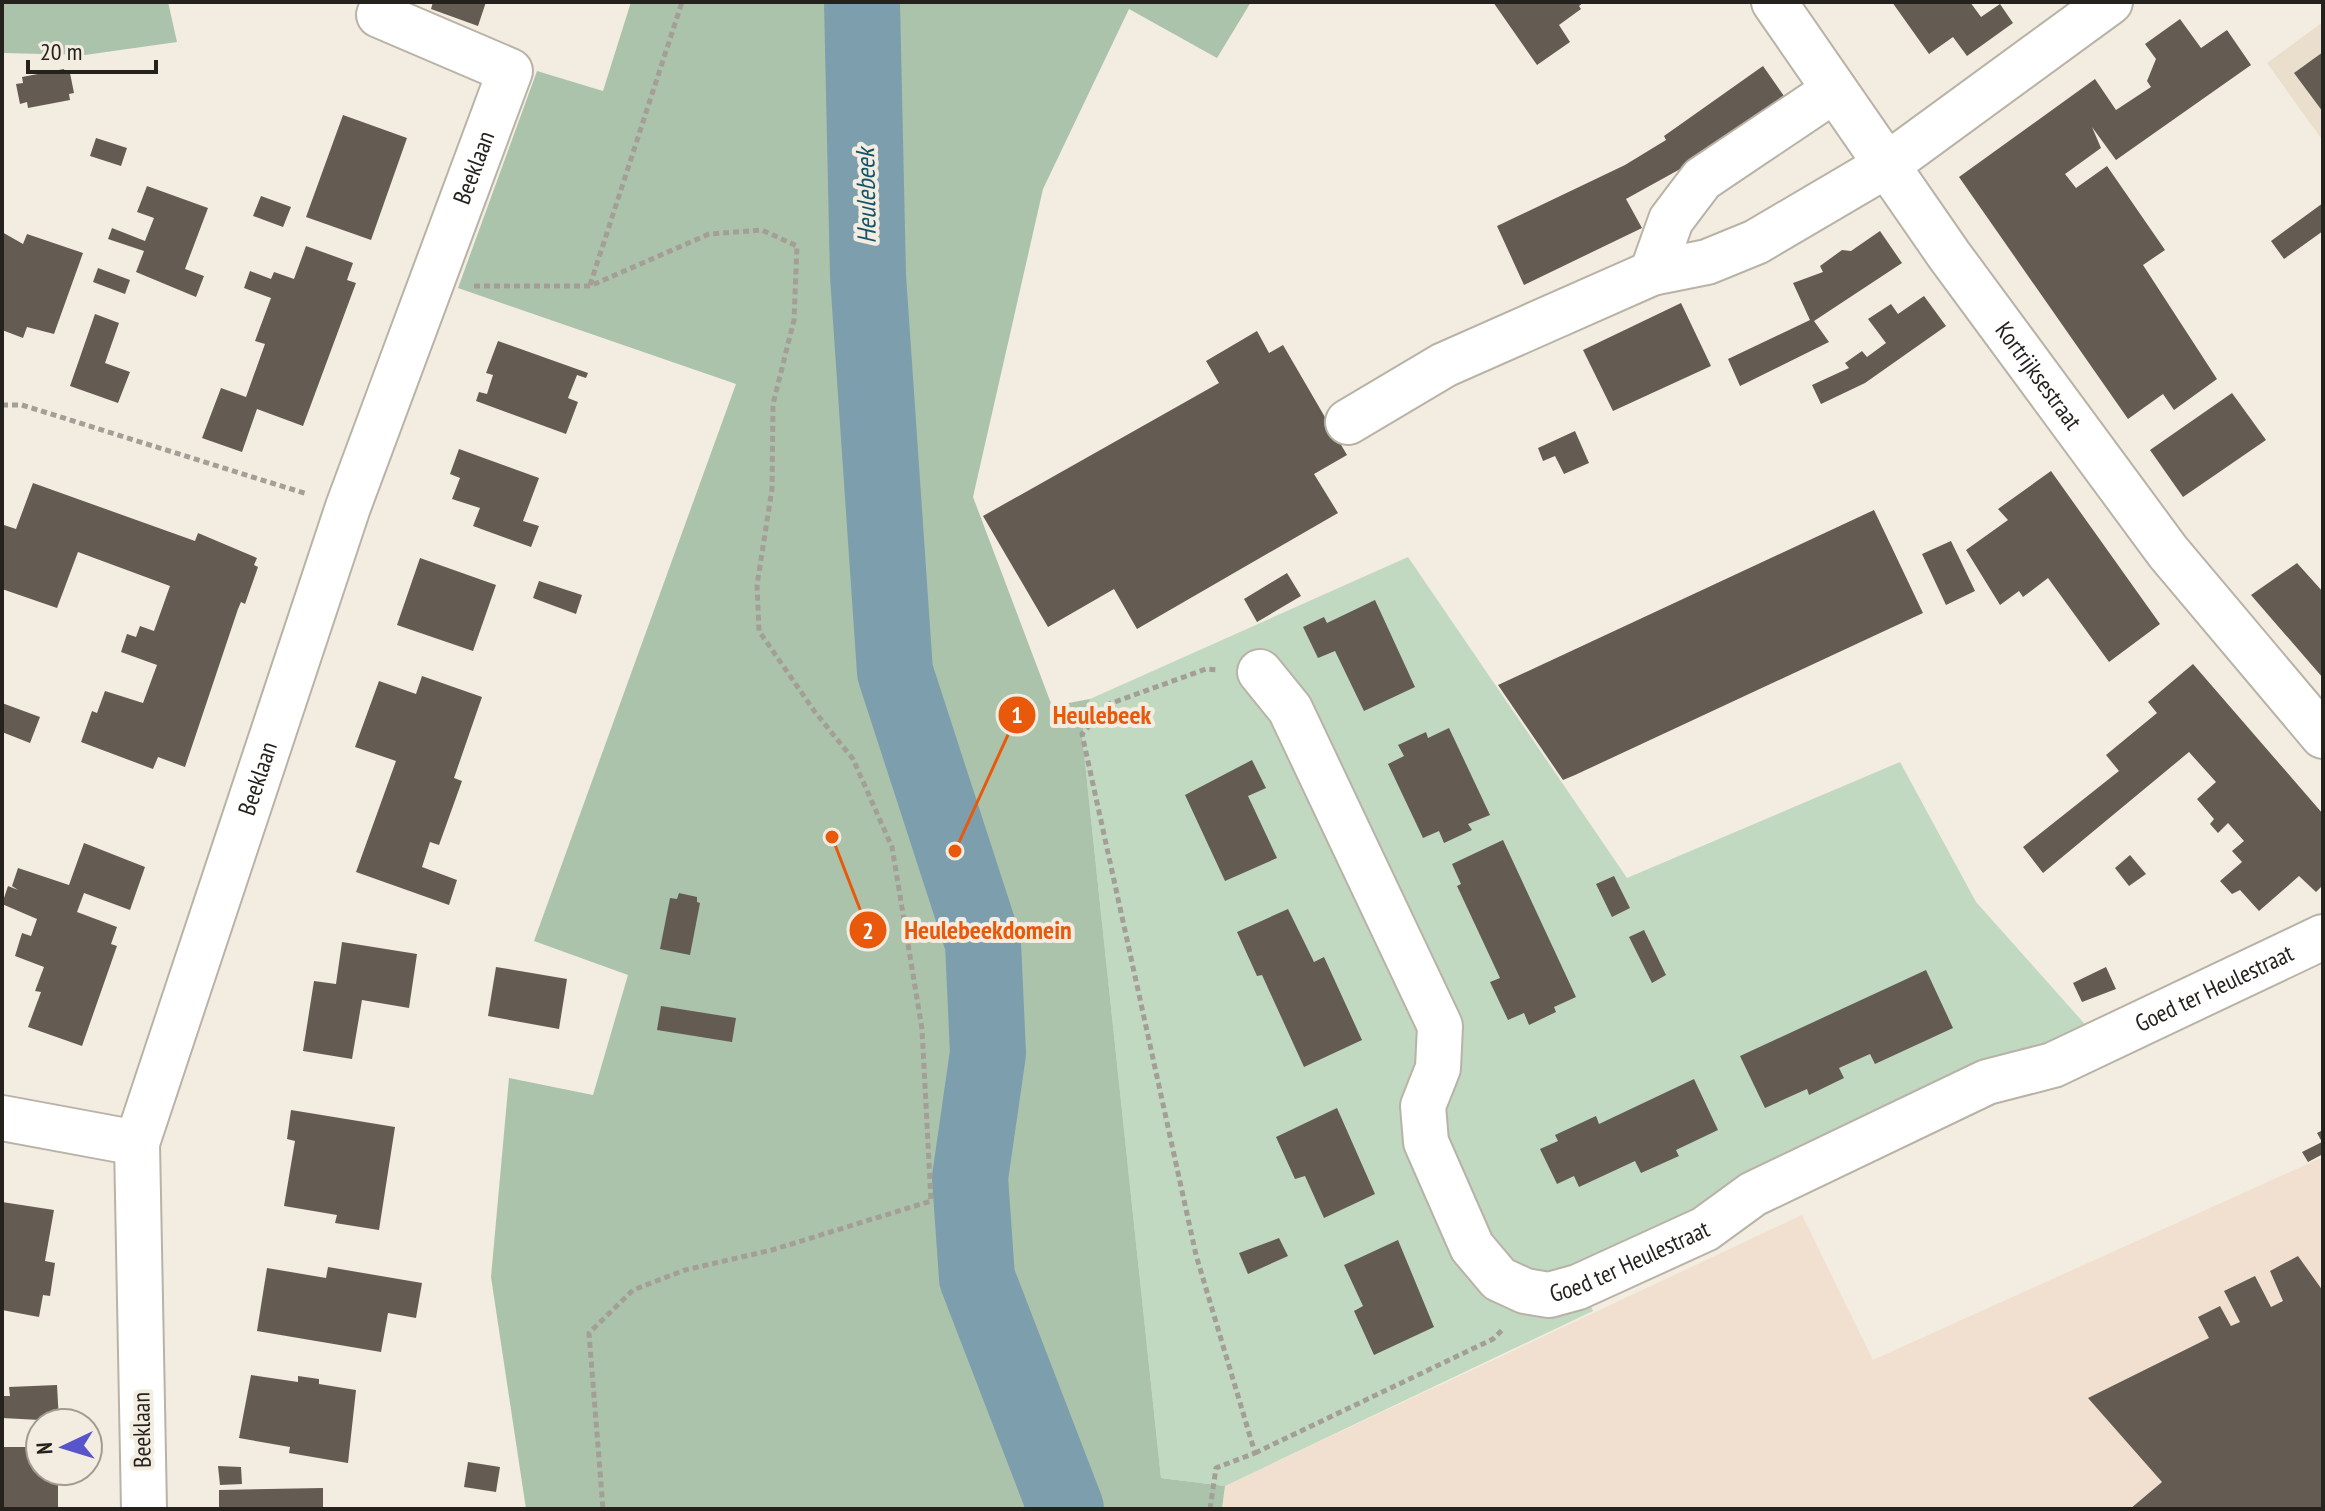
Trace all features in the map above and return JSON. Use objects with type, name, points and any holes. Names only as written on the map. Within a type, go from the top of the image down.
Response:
[{"type":"street","name":"Beeklaan","points":[[144,1509],[137,1143],[348,507],[510,71],[379,15],[384,2]]},
{"type":"street","name":"Kortrijksestraat","points":[[1774,2],[1958,268],[2168,552],[2323,736]]},
{"type":"street","points":[[1348,422],[1444,365],[1652,273],[1707,262],[1756,242],[1887,165],[2110,2]]},
{"type":"street","points":[[1652,273],[1671,220],[1702,179],[1833,91]]},
{"type":"street","name":"Goed ter Heulestraat","points":[[1260,672],[1290,709],[1440,1026],[1438,1068],[1423,1106],[1426,1142],[1472,1247],[1499,1279],[1525,1291],[1549,1295],[1578,1287],[1705,1229],[1753,1194],[1987,1082],[2053,1065],[2323,937]]},
{"type":"street","points":[[2,1118],[137,1143]]},
{"type":"path","points":[[590,286],[682,2]]},
{"type":"path","points":[[435,271],[474,286],[590,286],[709,234],[762,230],[797,246],[794,320],[773,404],[772,489],[757,585],[759,631],[815,712],[853,759],[892,847],[922,1029],[931,1201],[772,1250],[685,1270],[633,1290],[589,1333],[603,1509]]},
{"type":"path","points":[[2,405],[22,405],[348,507]]},
{"type":"path","points":[[1255,1453],[1196,1255],[1082,734],[1109,704],[1206,669],[1260,672]]},
{"type":"path","points":[[1210,1509],[1216,1468],[1255,1453],[1493,1339],[1517,1315],[1525,1291]]},
{"type":"shaded area","points":[[2323,22],[2323,141],[2267,63]]},
{"type":"shaded area","points":[[2323,1157],[2323,1509],[1222,1509],[1225,1486],[1802,1215],[1873,1360]]},
{"type":"green space","points":[[2,2],[168,2],[177,42],[85,55],[2,53]]},
{"type":"green space","points":[[631,2],[1251,2],[1217,58],[1129,9],[1043,189],[973,497],[1052,706],[1090,699],[1082,734],[1161,1478],[1225,1486],[1222,1509],[526,1509],[491,1277],[509,1078],[593,1095],[628,975],[534,941],[736,384],[458,288],[537,71],[603,91]]},
{"type":"green space","points":[[1408,557],[1627,878],[1900,762],[1976,902],[2091,1031],[1575,1272],[1593,1311],[1225,1486],[1161,1478],[1082,734],[1090,699]]},
{"type":"building","points":[[433,2],[486,2],[478,26],[431,9]]},
{"type":"building","points":[[1493,2],[1584,2],[1579,6],[1581,9],[1559,25],[1570,42],[1537,65]]},
{"type":"building","points":[[1892,2],[1970,2],[1981,17],[2000,4],[2013,23],[1967,56],[1953,37],[1929,54]]},
{"type":"building","points":[[2180,19],[2201,48],[2227,30],[2251,65],[2116,160],[2092,127],[2101,148],[2065,174],[2076,188],[2107,166],[2165,250],[2143,265],[2217,379],[2174,410],[2163,394],[2128,419],[1959,177],[2095,79],[2116,110],[2151,87],[2147,81],[2156,59],[2145,44]]},
{"type":"building","points":[[2323,52],[2323,112],[2294,73]]},
{"type":"building","points":[[1763,66],[1784,96],[1682,168],[1626,199],[1642,228],[1524,285],[1497,226],[1625,165],[1666,140],[1664,136]]},
{"type":"building","points":[[64,69],[65,74],[70,73],[74,93],[69,94],[70,100],[28,108],[27,102],[20,104],[16,84],[23,83],[22,77]]},
{"type":"building","points":[[343,115],[407,138],[371,240],[306,217]]},
{"type":"building","points":[[96,138],[127,148],[121,166],[90,156]]},
{"type":"building","points":[[147,186],[208,208],[185,269],[204,276],[196,297],[136,272],[144,251],[108,239],[112,228],[145,241],[154,218],[137,212]]},
{"type":"building","points":[[261,196],[291,207],[283,227],[253,216]]},
{"type":"building","points":[[2323,203],[2323,231],[2284,259],[2271,241]]},
{"type":"building","points":[[1880,231],[1902,263],[1814,321],[1829,342],[1740,386],[1728,359],[1810,320],[1793,283],[1823,272],[1820,266],[1842,250],[1851,251]]},
{"type":"building","points":[[2,232],[23,244],[27,234],[83,253],[54,334],[27,327],[23,338],[2,330]]},
{"type":"building","points":[[306,246],[353,263],[347,280],[356,283],[303,426],[257,409],[242,452],[202,438],[221,388],[246,397],[265,344],[255,341],[271,298],[244,288],[250,271],[271,279],[274,272],[294,279]]},
{"type":"building","points":[[98,268],[130,280],[125,294],[93,282]]},
{"type":"building","points":[[1924,296],[1946,326],[1865,383],[1821,404],[1812,385],[1849,368],[1845,363],[1862,351],[1867,357],[1886,343],[1868,319],[1891,304],[1898,314]]},
{"type":"building","points":[[1681,303],[1711,366],[1613,411],[1583,350]]},
{"type":"building","points":[[95,314],[119,323],[105,363],[130,372],[118,403],[70,386]]},
{"type":"building","points":[[1257,331],[1269,353],[1283,345],[1347,455],[1314,474],[1338,513],[1137,629],[1114,589],[1048,627],[983,516],[1219,383],[1206,361]]},
{"type":"building","points":[[498,341],[588,373],[586,378],[577,375],[568,398],[578,402],[566,434],[476,401],[479,392],[487,394],[493,375],[486,373]]},
{"type":"building","points":[[2232,393],[2266,440],[2183,497],[2150,450]]},
{"type":"building","points":[[1575,431],[1589,463],[1564,474],[1555,456],[1543,461],[1538,448]]},
{"type":"building","points":[[459,449],[539,478],[523,521],[539,526],[531,547],[473,526],[480,508],[452,499],[460,478],[450,474]]},
{"type":"building","points":[[2051,471],[2160,624],[2109,662],[2048,578],[2023,597],[2019,591],[2000,605],[1966,550],[2008,520],[1998,509]]},
{"type":"building","points":[[33,483],[195,541],[198,533],[257,558],[254,565],[258,567],[245,604],[241,602],[238,609],[185,767],[158,757],[153,769],[81,742],[92,711],[97,713],[105,691],[143,703],[157,665],[121,652],[127,634],[136,637],[140,626],[154,631],[170,586],[78,552],[57,608],[2,589],[4,525],[16,529]]},
{"type":"building","points":[[1874,510],[1923,613],[1575,775],[1563,780],[1498,685]]},
{"type":"building","points":[[1951,541],[1975,591],[1946,605],[1922,554]]},
{"type":"building","points":[[420,558],[496,585],[473,651],[397,625]]},
{"type":"building","points":[[2297,563],[2323,592],[2323,678],[2251,595]]},
{"type":"building","points":[[1287,573],[1301,596],[1257,622],[1244,599]]},
{"type":"building","points":[[539,581],[582,595],[576,614],[533,598]]},
{"type":"building","points":[[1375,600],[1415,687],[1364,711],[1335,651],[1318,658],[1303,627],[1324,617],[1327,623]]},
{"type":"building","points":[[2193,664],[2323,814],[2323,885],[2316,892],[2299,876],[2259,911],[2240,890],[2232,894],[2220,881],[2242,862],[2232,851],[2244,841],[2228,823],[2218,833],[2210,824],[2214,819],[2197,799],[2216,782],[2189,752],[2043,873],[2023,847],[2119,771],[2106,755],[2157,713],[2148,702]]},
{"type":"building","points":[[422,676],[482,697],[454,778],[462,781],[439,845],[430,842],[422,867],[457,880],[449,905],[356,872],[396,761],[355,747],[379,681],[416,694]]},
{"type":"building","points":[[2,703],[40,717],[30,743],[2,732]]},
{"type":"building","points":[[1449,728],[1490,815],[1468,824],[1472,830],[1444,843],[1439,831],[1423,838],[1388,764],[1404,756],[1398,745],[1426,732],[1428,738]]},
{"type":"building","points":[[1252,760],[1266,788],[1248,796],[1277,858],[1225,881],[1185,795]]},
{"type":"building","points":[[1503,840],[1576,997],[1554,1007],[1556,1012],[1529,1025],[1524,1013],[1508,1020],[1490,982],[1500,978],[1457,886],[1461,884],[1452,864]]},
{"type":"building","points":[[84,843],[145,867],[130,910],[84,893],[77,912],[117,927],[111,944],[117,946],[82,1046],[28,1027],[41,992],[35,991],[44,967],[15,956],[22,933],[31,936],[37,919],[2,904],[8,886],[18,890],[12,886],[18,868],[69,885]]},
{"type":"building","points":[[2130,855],[2146,874],[2129,886],[2115,868]]},
{"type":"building","points":[[1614,876],[1630,908],[1612,917],[1596,884]]},
{"type":"building","points":[[679,893],[697,897],[700,903],[690,955],[660,949],[670,898],[677,899]]},
{"type":"building","points":[[1288,909],[1314,962],[1324,957],[1362,1040],[1304,1067],[1262,975],[1257,976],[1237,932]]},
{"type":"building","points":[[1644,930],[1666,975],[1652,983],[1629,937]]},
{"type":"building","points":[[342,942],[417,954],[409,1008],[362,1000],[352,1059],[303,1051],[314,981],[336,984]]},
{"type":"building","points":[[496,967],[567,979],[559,1029],[488,1016]]},
{"type":"building","points":[[2106,967],[2116,989],[2082,1002],[2073,983]]},
{"type":"building","points":[[1926,970],[1953,1028],[1875,1064],[1870,1054],[1839,1068],[1844,1078],[1809,1095],[1807,1089],[1765,1108],[1740,1056]]},
{"type":"building","points":[[661,1006],[736,1018],[732,1042],[657,1030]]},
{"type":"building","points":[[1694,1079],[1718,1130],[1676,1150],[1679,1156],[1641,1173],[1635,1161],[1579,1187],[1574,1176],[1557,1184],[1540,1149],[1558,1141],[1555,1135],[1596,1116],[1599,1124]]},
{"type":"building","points":[[1337,1108],[1375,1194],[1324,1218],[1305,1176],[1295,1179],[1276,1137]]},
{"type":"building","points":[[291,1110],[395,1127],[379,1230],[335,1223],[337,1215],[284,1206],[295,1141],[287,1139]]},
{"type":"building","points":[[2323,1130],[2323,1154],[2308,1162],[2302,1152],[2322,1142],[2317,1133]]},
{"type":"building","points":[[2,1202],[54,1210],[45,1261],[55,1263],[50,1296],[43,1295],[39,1317],[2,1310]]},
{"type":"building","points":[[1279,1238],[1288,1256],[1248,1274],[1239,1253]]},
{"type":"building","points":[[1398,1240],[1434,1327],[1374,1355],[1354,1311],[1363,1306],[1344,1265]]},
{"type":"building","points":[[2298,1256],[2323,1291],[2323,1509],[2130,1509],[2162,1482],[2088,1398],[2209,1338],[2198,1317],[2220,1306],[2231,1326],[2240,1322],[2224,1291],[2255,1276],[2271,1307],[2283,1301],[2270,1271]]},
{"type":"building","points":[[328,1267],[422,1283],[416,1318],[388,1313],[381,1352],[257,1331],[267,1268],[326,1278]]},
{"type":"building","points":[[251,1375],[298,1382],[298,1376],[319,1379],[319,1384],[356,1390],[348,1463],[289,1453],[290,1447],[239,1438]]},
{"type":"building","points":[[57,1385],[58,1407],[24,1407],[24,1419],[2,1418],[2,1396],[10,1396],[9,1387]]},
{"type":"building","points":[[2,1447],[24,1447],[24,1487],[58,1487],[58,1509],[2,1509]]},
{"type":"building","points":[[468,1462],[500,1467],[496,1492],[464,1487]]},
{"type":"building","points":[[218,1466],[241,1467],[242,1484],[220,1485]]},
{"type":"building","points":[[323,1488],[323,1509],[219,1509],[219,1490]]},
{"type":"waterway","name":"Heulebeek","points":[[862,2],[868,276],[895,672],[983,943],[988,1053],[970,1178],[977,1278],[1066,1509]]},
{"type":"place","name":"Heulebeekdomein","points":[[832,837]]},
{"type":"place","name":"Heulebeek","points":[[955,851]]}]
